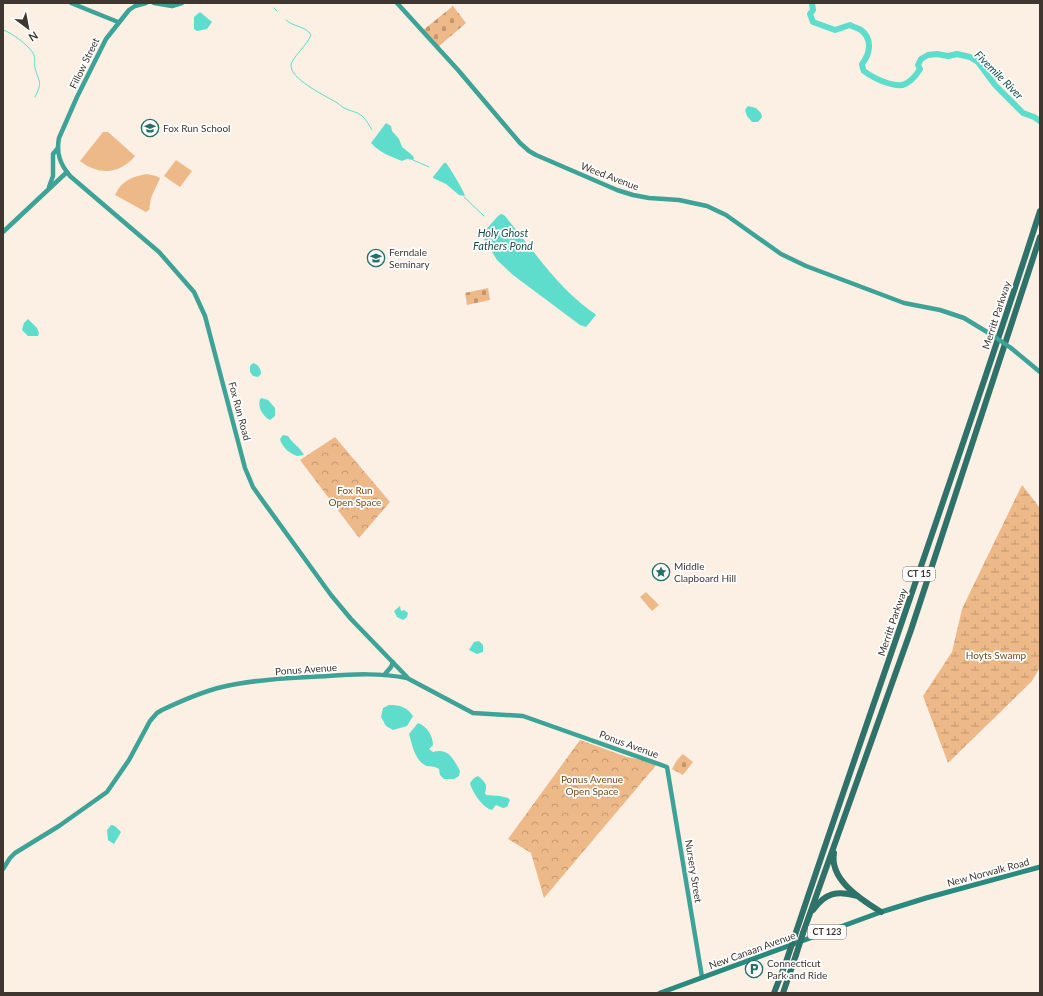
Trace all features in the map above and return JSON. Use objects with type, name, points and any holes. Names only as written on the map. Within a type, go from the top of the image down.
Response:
[{"type":"highway","name":"Merritt Parkway","points":[[774,993],[786,962],[982,388],[1040,211]]},
{"type":"highway","name":"Merritt Parkway","points":[[783,993],[910,630],[1040,237]]},
{"type":"highway","points":[[839,832],[834,856],[834,865],[840,879],[859,897],[881,912]]},
{"type":"highway","points":[[808,918],[821,900],[828,896],[838,892],[859,897]]},
{"type":"main road","name":"New Norwalk Road","points":[[941,894],[1040,867]]},
{"type":"main road","name":"New Canaan Avenue","points":[[660,993],[881,912],[941,894]]},
{"type":"street","points":[[71,3],[118,22]]},
{"type":"street","name":"Fillow Street","points":[[67,172],[61,162],[58,148],[59,138],[100,48],[118,22],[132,7],[146,3]]},
{"type":"street","points":[[154,3],[172,6],[182,3]]},
{"type":"street","name":"Weed Avenue","points":[[397,3],[471,85],[520,143],[529,151],[544,159],[625,193],[649,198],[679,200],[707,206],[726,215],[789,258],[857,286],[911,305],[940,310],[964,318],[1011,348],[1040,372]]},
{"type":"street","name":"Fillow Street","points":[[48,189],[53,176],[53,154],[58,148]]},
{"type":"street","points":[[53,168],[61,162]]},
{"type":"street","points":[[3,232],[67,172]]},
{"type":"street","name":"Fox Run Road","points":[[67,172],[159,252],[194,292],[205,316],[245,468],[253,486],[308,564],[343,610],[407,678]]},
{"type":"street","points":[[385,674],[391,667],[392,662]]},
{"type":"street","name":"Ponus Avenue","points":[[3,869],[15,853],[59,826],[107,792],[129,760],[150,721],[157,713],[203,693],[238,684],[298,677],[353,674],[385,674],[407,678],[473,713],[523,716],[667,767]]},
{"type":"street","name":"Nursery Street","points":[[667,767],[702,977]]},
{"type":"green space","points":[[453,6],[466,23],[438,47],[422,31]]},
{"type":"green space","points":[[103,132],[108,132],[135,156],[123,166],[109,171],[94,169],[80,161]]},
{"type":"green space","points":[[176,160],[192,171],[180,187],[164,176]]},
{"type":"green space","points":[[147,174],[160,178],[151,198],[149,210],[146,212],[115,195],[121,186],[128,180]]},
{"type":"green space","points":[[488,288],[490,300],[467,305],[465,293]]},
{"type":"green space","name":"Fox Run Open Space","points":[[335,437],[390,502],[359,538],[300,460]]},
{"type":"green space","name":"Hoyts Swamp","points":[[1022,485],[1040,508],[1040,667],[1032,681],[948,763],[923,696],[952,652],[962,609]]},
{"type":"green space","points":[[646,592],[659,605],[652,611],[640,597]]},
{"type":"green space","name":"Ponus Avenue Open Space","points":[[580,740],[627,757],[658,763],[544,898],[531,853],[508,839]]},
{"type":"green space","points":[[683,754],[693,762],[683,775],[672,769],[677,760]]},
{"type":"water","points":[[200,12],[212,22],[207,29],[197,31],[194,29],[194,17]]},
{"type":"water","points":[[748,106],[756,108],[761,113],[762,117],[758,122],[752,122],[747,116],[745,110]]},
{"type":"water","points":[[386,123],[391,126],[392,131],[399,139],[402,147],[412,155],[414,158],[413,160],[407,159],[402,161],[389,156],[371,143]]},
{"type":"water","points":[[444,163],[446,163],[450,169],[465,196],[459,195],[446,184],[433,178]]},
{"type":"water","name":"Holy Ghost Fathers Pond","points":[[501,214],[504,215],[546,268],[569,293],[596,315],[586,327],[580,325],[513,275],[497,260],[482,234]]},
{"type":"water","points":[[28,319],[37,328],[39,333],[38,336],[28,336],[22,330],[24,323]]},
{"type":"water","points":[[253,363],[258,366],[260,370],[261,374],[258,377],[253,376],[250,372],[250,366]]},
{"type":"water","points":[[261,398],[268,400],[275,408],[275,416],[270,420],[261,410],[259,404]]},
{"type":"water","points":[[283,435],[288,436],[304,455],[297,456],[286,449],[282,445],[280,439]]},
{"type":"water","points":[[400,606],[401,611],[404,610],[408,613],[407,617],[403,620],[397,617],[394,611]]},
{"type":"water","points":[[479,641],[483,645],[483,652],[477,654],[469,650],[474,642]]},
{"type":"water","points":[[389,705],[403,707],[411,713],[413,716],[407,726],[393,730],[386,726],[381,717],[383,708]]},
{"type":"water","points":[[418,723],[424,726],[431,735],[433,745],[429,749],[433,752],[443,751],[450,755],[460,771],[459,776],[454,779],[444,779],[440,775],[439,769],[427,766],[420,761],[417,757],[409,734]]},
{"type":"water","points":[[478,776],[485,783],[486,795],[508,798],[510,800],[507,807],[503,808],[496,805],[492,810],[482,803],[475,795],[470,783]]},
{"type":"water","points":[[111,825],[115,826],[121,832],[114,844],[108,840],[107,830]]},
{"type":"waterway","name":"Fivemile River","points":[[812,3],[813,10],[810,14],[813,22],[835,30],[850,25],[860,29],[865,34],[869,42],[869,47],[867,56],[862,64],[863,69]]},
{"type":"waterway","points":[[274,8],[277,11]]},
{"type":"waterway","points":[[286,20],[303,28],[311,35],[307,43],[292,62],[292,70],[296,76],[308,86],[344,108],[361,115],[372,130]]},
{"type":"waterway","points":[[3,30],[19,39],[31,50],[34,55],[35,68],[40,85],[35,97]]},
{"type":"waterway","name":"Fivemile River","points":[[864,71],[885,82],[903,85],[909,82],[916,75],[920,69],[918,65],[921,59],[928,55],[937,54],[948,56],[957,54],[970,57],[978,62],[995,85],[1023,113],[1040,121]]},
{"type":"waterway","points":[[413,160],[429,167]]},
{"type":"waterway","points":[[464,197],[484,216]]},
{"type":"place","name":"Fox Run School","points":[[150,128]]},
{"type":"place","name":"Ferndale Seminary","points":[[376,258]]},
{"type":"place","name":"Middle Clapboard Hill","points":[[661,572]]},
{"type":"place","name":"Connecticut Park and Ride","points":[[754,969]]}]
